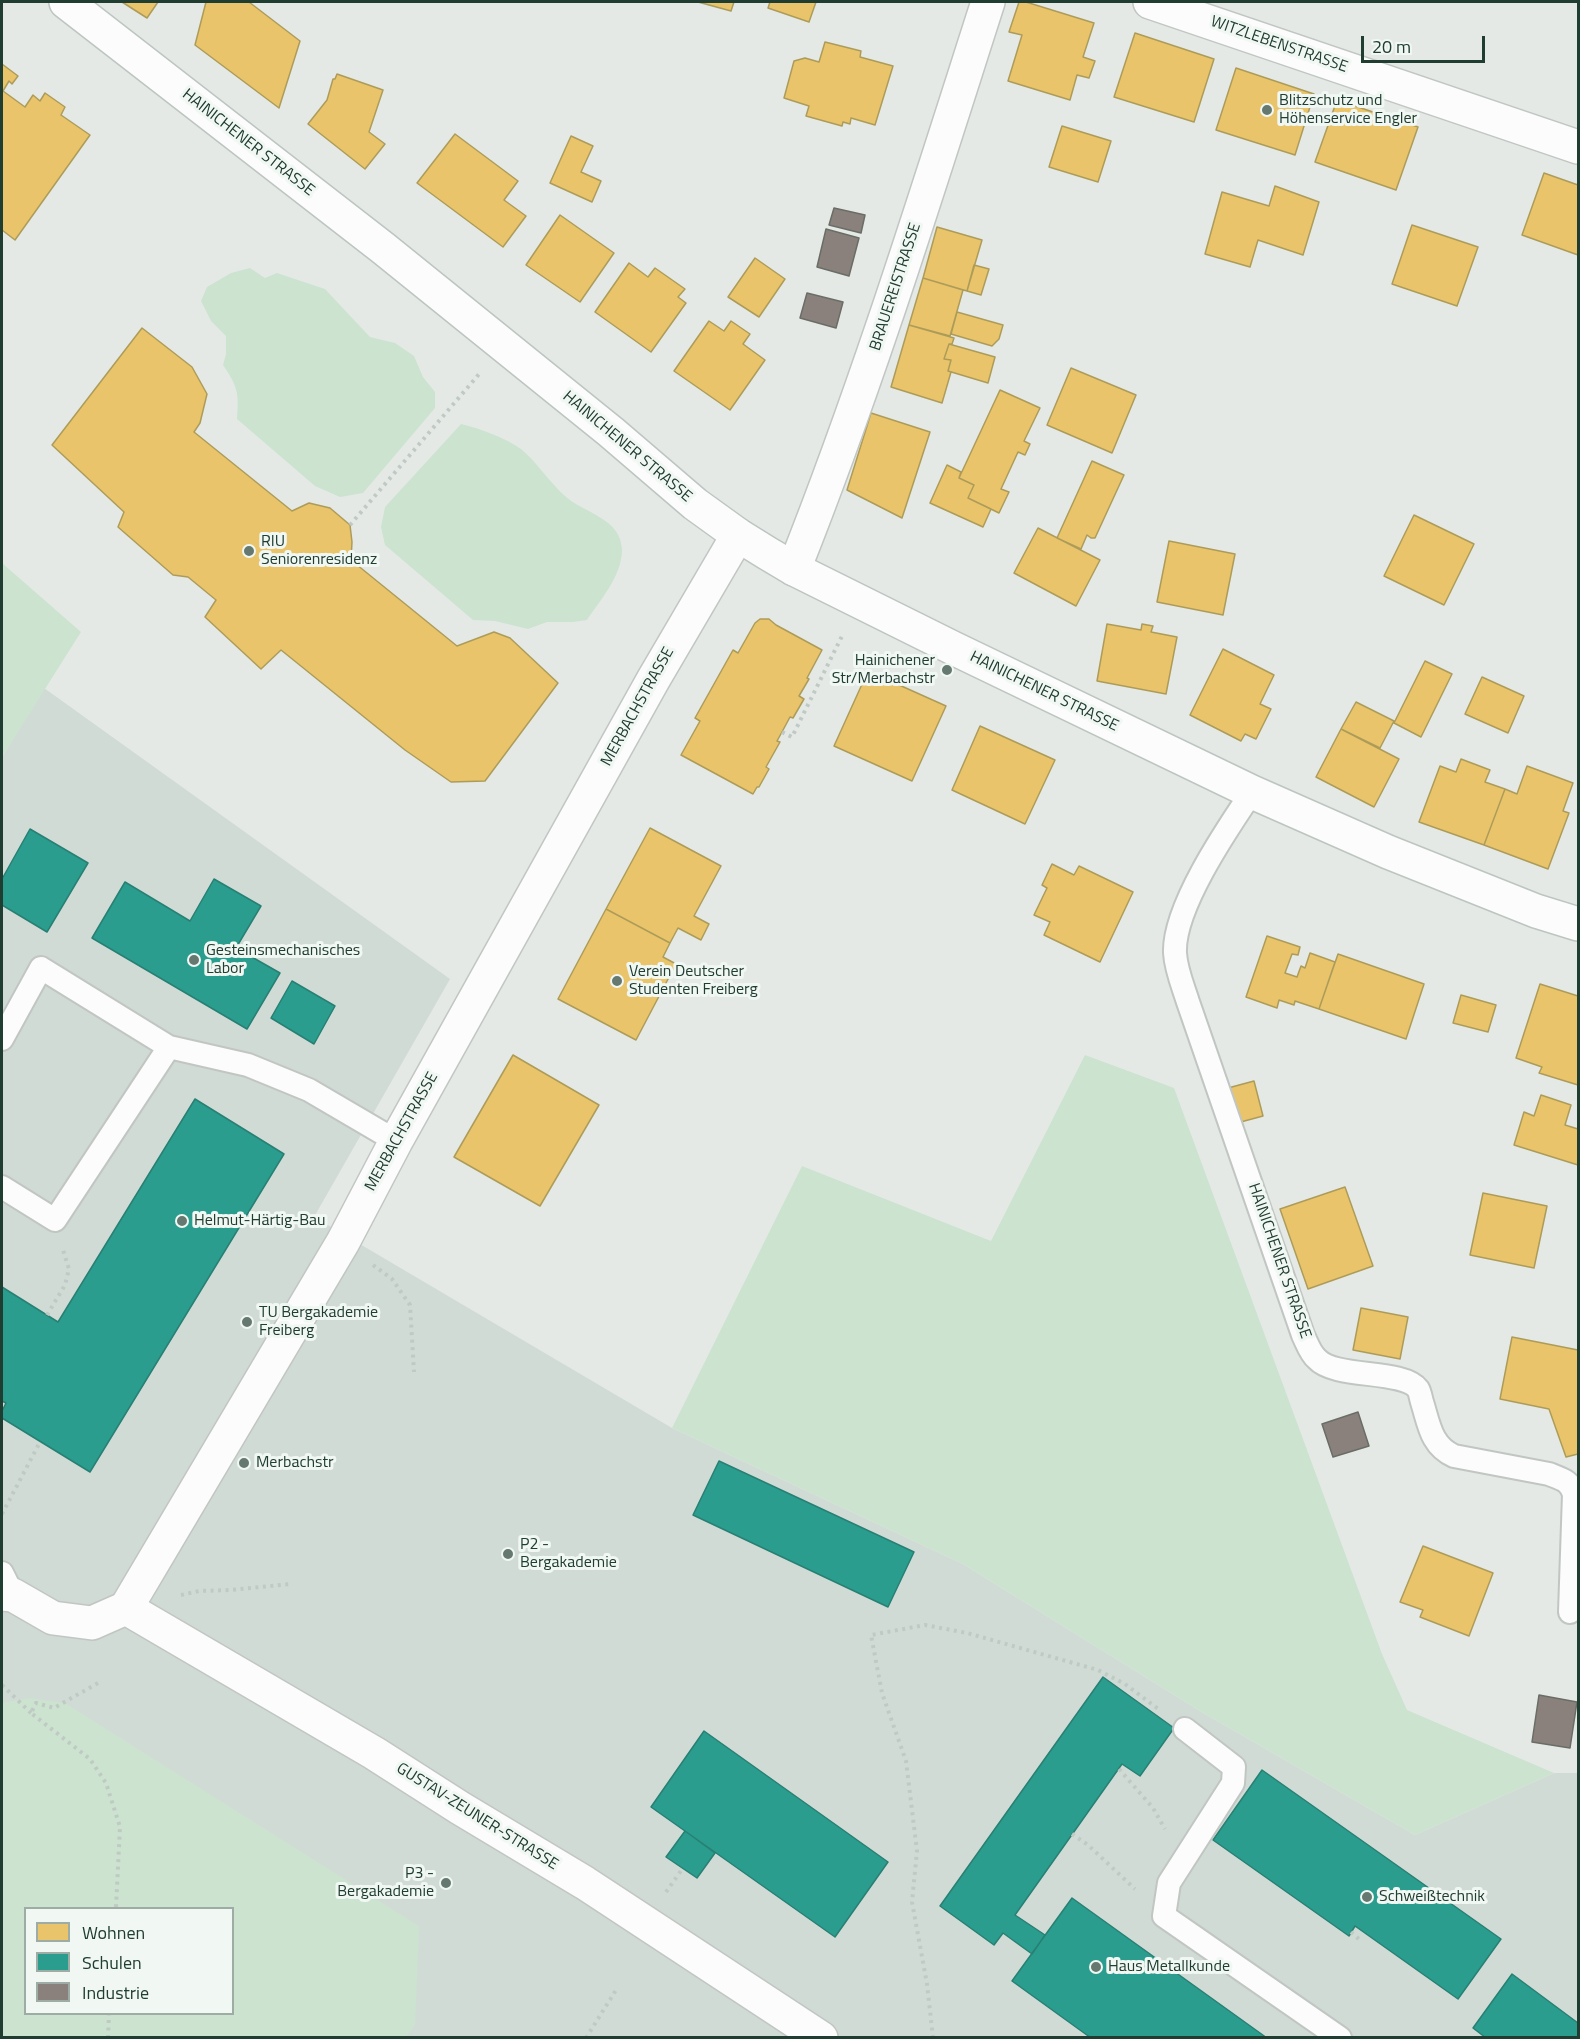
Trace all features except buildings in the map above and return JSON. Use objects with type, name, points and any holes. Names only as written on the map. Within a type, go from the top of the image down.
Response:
[{"type":"street","name":"HAINICHENER STRASSE","points":[[66,2],[374,240],[611,432],[695,504],[738,535],[794,569],[1252,792],[1399,856],[1536,911],[1578,924]]},
{"type":"street","name":"BRAUEREISTRASSE","points":[[794,569],[836,464],[892,301],[988,2]]},
{"type":"street","name":"WITZLEBENSTRASSE","points":[[1150,2],[1578,147]]},
{"type":"street","name":"MERBACHSTRASSE","points":[[126,1608],[343,1242],[396,1141],[652,680],[738,535]]},
{"type":"street","points":[[5,1587],[53,1618],[92,1623],[126,1608]]},
{"type":"street","name":"GUSTAV-ZEUNER-STRASSE","points":[[126,1608],[374,1753],[585,1883],[821,2037]]},
{"type":"lane","name":"HAINICHENER STRASSE","points":[[1252,792],[1223,835],[1187,904],[1178,932],[1175,952],[1188,1002],[1303,1335],[1317,1360],[1324,1365],[1343,1371],[1362,1372],[1406,1382],[1418,1389],[1435,1441],[1446,1452],[1454,1456],[1549,1474],[1569,1484],[1574,1494],[1570,1612]]},
{"type":"lane","points":[[2,1039],[41,968],[169,1047],[248,1065],[309,1090],[396,1141]]},
{"type":"lane","points":[[2,1186],[55,1220],[169,1047]]},
{"type":"lane","points":[[1185,1729],[1234,1767],[1233,1783],[1169,1883],[1164,1916],[1340,2037]]},
{"type":"path","points":[[350,525],[504,346]]},
{"type":"path","points":[[782,732],[792,737],[860,602]]},
{"type":"path","points":[[47,1315],[65,1286],[69,1269],[55,1220]]},
{"type":"path","points":[[343,1242],[392,1279],[410,1305],[414,1372]]},
{"type":"path","points":[[2,1514],[40,1442]]},
{"type":"path","points":[[126,1608],[199,1591],[290,1584]]},
{"type":"path","points":[[933,2037],[927,1984],[912,1902],[917,1851],[906,1761],[882,1693],[871,1635],[925,1625],[967,1633],[1069,1661],[1098,1670],[1125,1684],[1185,1729]]},
{"type":"path","points":[[32,1713],[36,1703],[54,1708],[98,1683]]},
{"type":"path","points":[[2,1685],[32,1713],[90,1759],[106,1783],[120,1827],[116,1907]]},
{"type":"path","points":[[1119,1769],[1153,1808],[1169,1835],[1169,1883]]},
{"type":"path","points":[[1072,1834],[1088,1845],[1164,1916]]},
{"type":"path","points":[[1351,1932],[1362,1942]]},
{"type":"path","points":[[586,2037],[616,1990]]},
{"type":"path","points":[[108,2037],[109,2015]]},
{"type":"shaded area","name":"TU Bergakademie Freiberg","points":[[44,688],[450,979],[314,1217],[672,1428],[963,1564],[1200,1711],[1415,1835],[1554,1773],[1578,1773],[1578,2037],[2,2037],[2,757]]},
{"type":"green space","points":[[250,268],[265,278],[277,273],[325,289],[370,337],[395,343],[414,356],[423,377],[435,392],[435,408],[363,493],[340,497],[315,486],[237,419],[236,390],[223,365],[226,354],[226,336],[211,321],[201,301],[207,287],[231,273]]},
{"type":"green space","points":[[461,424],[492,434],[521,449],[565,496],[601,518],[616,531],[622,551],[621,561],[614,579],[587,620],[547,622],[528,629],[495,621],[473,620],[385,545],[381,527],[385,507]]},
{"type":"green space","points":[[2,563],[81,632],[2,757]]},
{"type":"green space","points":[[1085,1055],[1174,1088],[1382,1654],[1407,1710],[1554,1773],[1415,1835],[1200,1711],[963,1564],[672,1428],[802,1166],[991,1241]]},
{"type":"green space","points":[[29,1698],[65,1703],[419,1926],[415,2025],[406,2037],[2,2037],[2,1703]]},
{"type":"place","name":"Blitzschutz und Höhenservice Engler","points":[[1267,110]]},
{"type":"place","name":"RIU Seniorenresidenz","points":[[249,551]]},
{"type":"place","name":"Hainichener Str/Merbachstr","points":[[947,670]]},
{"type":"place","name":"Gesteinsmechanisches Labor","points":[[194,960]]},
{"type":"place","name":"Verein Deutscher Studenten Freiberg","points":[[617,981]]},
{"type":"place","name":"Helmut-Härtig-Bau","points":[[182,1221]]},
{"type":"place","name":"TU Bergakademie Freiberg","points":[[247,1322]]},
{"type":"place","name":"Merbachstr","points":[[244,1463]]},
{"type":"place","name":"P2 - Bergakademie","points":[[508,1554]]},
{"type":"place","name":"P3 - Bergakademie","points":[[446,1883]]},
{"type":"place","name":"Schweißtechnik","points":[[1367,1897]]},
{"type":"place","name":"Haus Metallkunde","points":[[1096,1967]]}]
